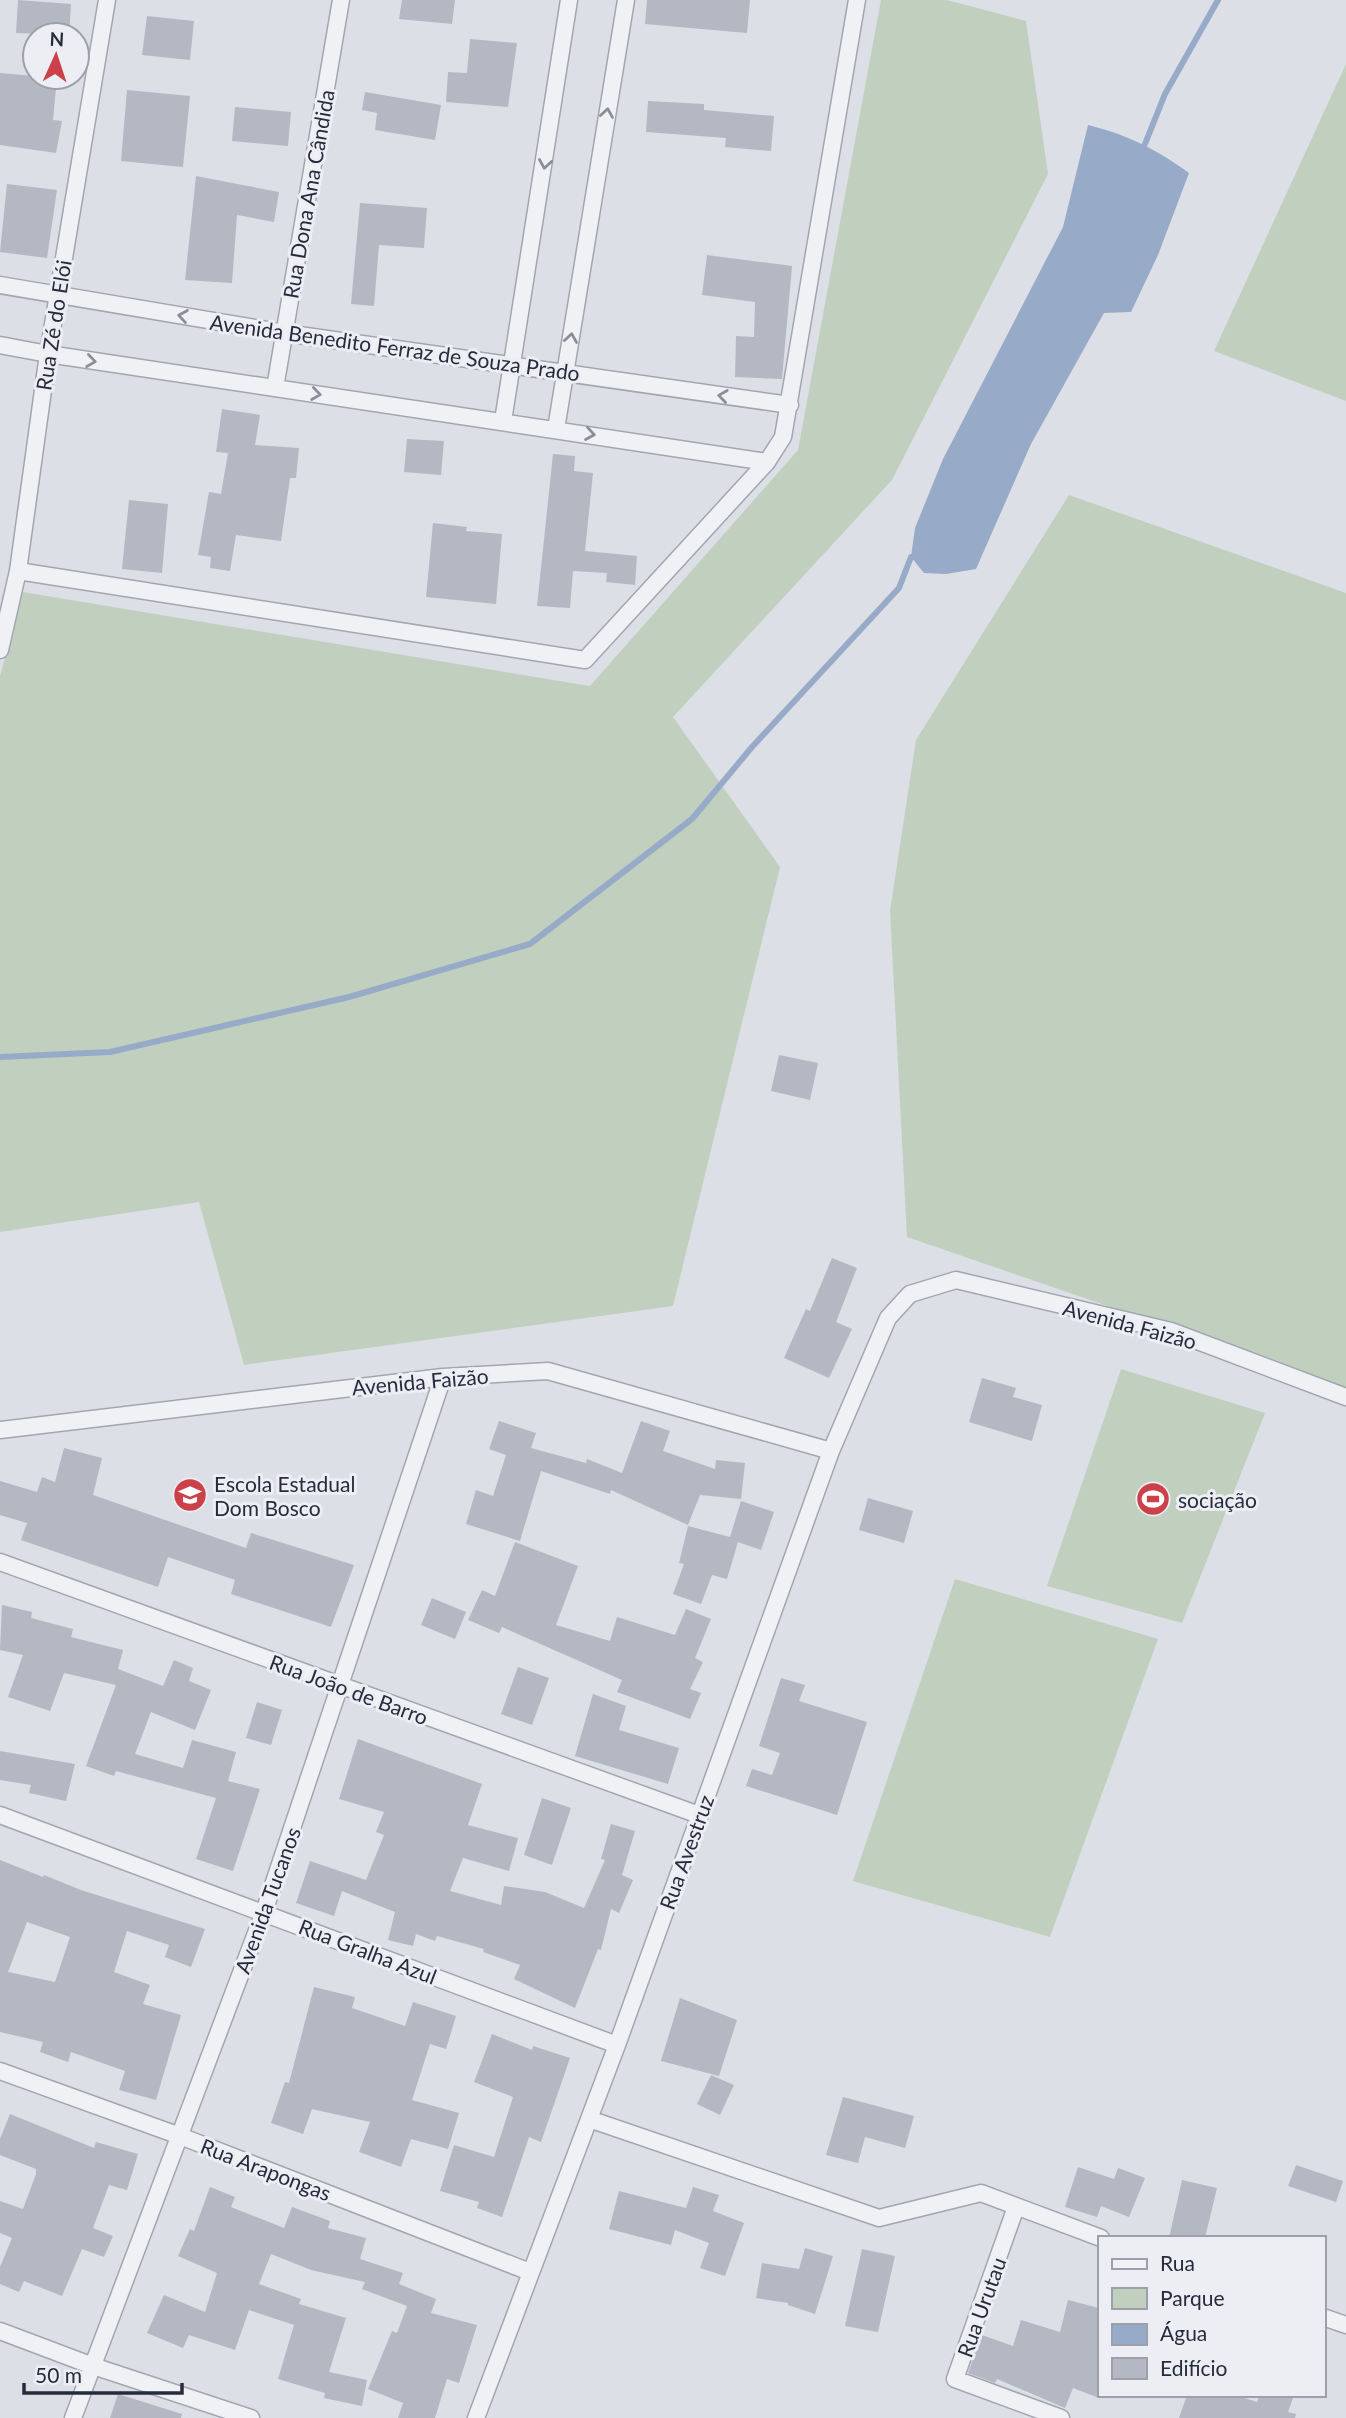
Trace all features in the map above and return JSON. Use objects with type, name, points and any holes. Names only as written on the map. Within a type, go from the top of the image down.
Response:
[{"type":"street","name":"Rua Zé do Elói","points":[[0,650],[18,571],[48,354],[107,0]]},
{"type":"street","name":"Rua Dona Ana Cândida","points":[[275,388],[341,0]]},
{"type":"street","points":[[503,421],[514,366],[569,0]]},
{"type":"street","points":[[556,429],[626,0]]},
{"type":"street","points":[[18,571],[585,660],[767,462],[783,437],[857,0]]},
{"type":"street","name":"Avenida Benedito Ferraz de Souza Prado","points":[[0,285],[285,333],[790,405]]},
{"type":"street","points":[[0,345],[767,462]]},
{"type":"street","name":"Avenida Faizão","points":[[910,1294],[956,1280],[969,1283],[1171,1331],[1346,1396]]},
{"type":"street","name":"Rua Avestruz","points":[[476,2418],[617,2045],[831,1451],[888,1318],[910,1294]]},
{"type":"street","name":"Avenida Faizão","points":[[0,1430],[443,1377],[548,1371],[831,1451]]},
{"type":"street","name":"Avenida Tucanos","points":[[73,2418],[264,1912],[443,1377]]},
{"type":"street","name":"Rua João de Barro","points":[[0,1562],[699,1815]]},
{"type":"street","name":"Rua Gralha Azul","points":[[0,1815],[617,2045]]},
{"type":"street","name":"Rua Arapongas","points":[[0,2071],[180,2136],[530,2272]]},
{"type":"street","points":[[589,2119],[878,2218],[981,2193],[1098,2237]]},
{"type":"street","name":"Rua Urutau","points":[[1016,2207],[955,2379],[1060,2418]]},
{"type":"street","points":[[1325,2318],[1346,2325]]},
{"type":"street","points":[[0,2331],[93,2366],[251,2418]]},
{"type":"green space","points":[[881,0],[947,0],[1026,21],[1048,174],[892,480],[673,717],[780,867],[673,1306],[244,1365],[199,1202],[0,1232],[0,676],[23,592],[590,686],[798,450]]},
{"type":"green space","points":[[1346,64],[1346,401],[1214,351]]},
{"type":"green space","points":[[1069,495],[1346,593],[1346,1388],[907,1237],[890,911],[916,740]]},
{"type":"green space","name":"sociação","points":[[1121,1369],[1265,1413],[1182,1623],[1047,1586]]},
{"type":"green space","points":[[955,1579],[1158,1639],[1050,1937],[853,1881]]},
{"type":"water","points":[[1088,125],[1141,144],[1189,173],[1158,255],[1131,312],[1104,313],[1031,444],[976,569],[946,574],[924,573],[911,557],[915,528],[943,459],[1063,227]]},
{"type":"building","points":[[18,0],[71,4],[70,21],[21,21],[21,33],[16,33]]},
{"type":"building","points":[[402,0],[455,0],[452,24],[399,19]]},
{"type":"building","points":[[647,0],[750,0],[747,33],[645,24]]},
{"type":"building","points":[[147,16],[194,21],[190,60],[142,55]]},
{"type":"building","points":[[470,39],[517,43],[508,107],[446,102],[448,72],[467,73]]},
{"type":"building","points":[[0,73],[21,75],[21,91],[56,91],[53,120],[62,121],[56,153],[0,145]]},
{"type":"building","points":[[127,90],[190,96],[183,167],[121,161]]},
{"type":"building","points":[[365,92],[441,105],[435,140],[375,130],[377,113],[362,110]]},
{"type":"building","points":[[648,101],[704,104],[704,110],[774,116],[771,151],[725,147],[726,138],[646,132]]},
{"type":"building","points":[[235,107],[291,112],[288,146],[232,141]]},
{"type":"building","points":[[196,176],[279,192],[274,222],[237,215],[232,283],[185,280]]},
{"type":"building","points":[[7,184],[57,190],[47,258],[0,252]]},
{"type":"building","points":[[360,203],[427,208],[424,248],[379,245],[374,306],[351,304]]},
{"type":"building","points":[[707,255],[792,266],[782,379],[735,377],[736,336],[754,337],[755,302],[702,295]]},
{"type":"building","points":[[222,409],[260,415],[255,445],[299,448],[296,478],[290,478],[281,541],[236,535],[230,571],[210,568],[211,557],[198,555],[209,492],[221,494],[228,453],[216,452]]},
{"type":"building","points":[[407,439],[444,441],[441,475],[404,472]]},
{"type":"building","points":[[553,454],[575,456],[574,471],[593,473],[585,551],[637,556],[635,585],[606,582],[607,573],[573,571],[570,608],[537,606]]},
{"type":"building","points":[[129,500],[168,504],[162,573],[122,569]]},
{"type":"building","points":[[433,523],[467,527],[466,531],[502,534],[496,604],[426,597]]},
{"type":"building","points":[[779,1055],[818,1063],[810,1100],[771,1091]]},
{"type":"building","points":[[832,1258],[857,1268],[836,1322],[852,1329],[829,1378],[784,1358],[806,1309],[810,1311]]},
{"type":"building","points":[[982,1378],[1016,1388],[1013,1397],[1042,1405],[1032,1441],[969,1422]]},
{"type":"building","points":[[499,1421],[536,1433],[531,1448],[586,1463],[587,1459],[622,1473],[641,1421],[670,1431],[663,1451],[715,1469],[716,1460],[745,1463],[741,1499],[700,1495],[688,1525],[611,1490],[610,1494],[541,1471],[520,1541],[466,1524],[476,1490],[493,1496],[506,1455],[489,1449]]},
{"type":"building","points":[[64,1448],[102,1458],[93,1495],[246,1548],[251,1533],[354,1565],[331,1627],[231,1594],[235,1580],[168,1557],[158,1587],[21,1540],[27,1523],[0,1515],[0,1481],[37,1492],[42,1477],[55,1482]]},
{"type":"building","points":[[868,1498],[913,1511],[904,1543],[859,1530]]},
{"type":"building","points":[[741,1501],[774,1512],[761,1550],[738,1542],[727,1579],[712,1575],[701,1604],[673,1594],[684,1564],[679,1563],[688,1526],[730,1537]]},
{"type":"building","points":[[515,1542],[578,1566],[556,1625],[610,1641],[617,1617],[675,1635],[686,1609],[711,1619],[695,1658],[703,1662],[690,1689],[701,1693],[690,1719],[617,1692],[622,1680],[502,1627],[499,1633],[468,1620],[482,1590],[495,1596]]},
{"type":"building","points":[[432,1598],[466,1612],[455,1639],[421,1625]]},
{"type":"building","points":[[2,1605],[32,1612],[31,1618],[73,1629],[71,1637],[123,1650],[118,1669],[163,1686],[174,1660],[193,1668],[189,1681],[211,1690],[195,1730],[151,1712],[135,1754],[183,1768],[192,1740],[236,1752],[228,1781],[260,1789],[233,1871],[196,1859],[216,1798],[116,1771],[114,1776],[86,1766],[116,1685],[64,1673],[50,1711],[8,1697],[23,1655],[0,1650]]},
{"type":"building","points":[[518,1667],[549,1678],[532,1725],[501,1714]]},
{"type":"building","points":[[781,1678],[805,1685],[799,1701],[867,1722],[837,1815],[746,1786],[752,1769],[772,1775],[780,1753],[759,1746]]},
{"type":"building","points":[[593,1694],[626,1706],[619,1730],[679,1748],[668,1784],[575,1756]]},
{"type":"building","points":[[257,1702],[282,1710],[271,1745],[246,1738]]},
{"type":"building","points":[[358,1739],[482,1784],[468,1825],[518,1838],[509,1871],[463,1858],[450,1891],[501,1905],[504,1886],[545,1892],[584,1908],[605,1860],[601,1859],[611,1824],[635,1831],[622,1875],[633,1880],[619,1913],[611,1909],[601,1950],[598,1949],[575,2008],[514,1979],[520,1965],[483,1952],[484,1949],[437,1936],[435,1941],[416,1934],[413,1946],[388,1940],[395,1912],[342,1891],[334,1916],[296,1903],[310,1861],[366,1880],[384,1835],[376,1832],[384,1812],[339,1799]]},
{"type":"building","points":[[0,1751],[75,1764],[66,1801],[29,1793],[31,1785],[0,1780]]},
{"type":"building","points":[[542,1798],[571,1808],[552,1865],[524,1855]]},
{"type":"building","points":[[0,1860],[81,1890],[205,1929],[191,1967],[165,1957],[169,1945],[127,1931],[114,1972],[150,1985],[143,2004],[181,2015],[156,2100],[119,2090],[125,2071],[71,2052],[68,2062],[40,2052],[43,2042],[0,2032]],"holes":[[[27,1922],[70,1937],[55,1982],[8,1972]]]},
{"type":"building","points":[[314,1987],[355,1997],[352,2008],[405,2026],[413,2002],[456,2016],[446,2049],[430,2044],[412,2100],[459,2113],[448,2149],[411,2139],[401,2167],[359,2152],[370,2122],[312,2109],[303,2134],[271,2123],[285,2082],[289,2083]]},
{"type":"building","points":[[680,1998],[737,2020],[719,2076],[661,2061]]},
{"type":"building","points":[[492,2034],[532,2050],[533,2046],[570,2058],[541,2142],[529,2137],[502,2217],[477,2208],[479,2202],[440,2191],[454,2145],[494,2157],[513,2097],[474,2082]]},
{"type":"building","points":[[711,2075],[734,2085],[720,2115],[697,2104]]},
{"type":"building","points":[[843,2097],[914,2116],[905,2148],[865,2137],[858,2163],[826,2155]]},
{"type":"building","points":[[10,2114],[94,2148],[96,2142],[138,2154],[127,2190],[109,2185],[93,2228],[113,2236],[104,2257],[82,2249],[62,2296],[24,2281],[19,2292],[0,2284],[0,2267],[12,2238],[0,2233],[0,2201],[23,2209],[36,2174],[36,2169],[0,2155],[0,2139]]},
{"type":"building","points":[[1296,2165],[1343,2181],[1336,2202],[1288,2186]]},
{"type":"building","points":[[1078,2167],[1114,2179],[1118,2168],[1145,2178],[1129,2217],[1101,2206],[1097,2217],[1065,2207]]},
{"type":"building","points":[[1182,2180],[1217,2188],[1205,2236],[1169,2236]]},
{"type":"building","points":[[210,2187],[235,2197],[231,2207],[284,2228],[292,2207],[330,2221],[328,2228],[366,2238],[360,2259],[403,2273],[399,2284],[436,2299],[431,2313],[477,2325],[459,2383],[447,2379],[435,2418],[398,2418],[403,2403],[368,2389],[392,2331],[397,2333],[407,2306],[362,2289],[365,2282],[311,2270],[271,2254],[259,2284],[301,2299],[299,2304],[346,2318],[329,2372],[367,2380],[362,2406],[324,2398],[325,2393],[278,2379],[294,2325],[249,2310],[235,2350],[189,2335],[183,2348],[147,2333],[164,2295],[205,2312],[217,2273],[178,2256],[190,2229],[194,2231]]},
{"type":"building","points":[[693,2187],[719,2195],[713,2211],[744,2223],[725,2276],[700,2268],[709,2243],[675,2230],[671,2245],[609,2229],[619,2191],[686,2208]]},
{"type":"building","points":[[805,2248],[833,2256],[815,2314],[788,2303],[756,2298],[762,2263],[799,2269]]},
{"type":"building","points":[[862,2249],[895,2256],[878,2332],[845,2326]]},
{"type":"building","points":[[1068,2300],[1098,2308],[1099,2398],[1073,2388],[1065,2408],[997,2379],[995,2383],[968,2373],[982,2335],[1013,2346],[1021,2320],[1060,2332]]},
{"type":"building","points":[[118,2394],[182,2414],[181,2418],[110,2418]]},
{"type":"building","points":[[1186,2397],[1241,2397],[1257,2402],[1259,2397],[1293,2397],[1288,2412],[1296,2414],[1295,2418],[1179,2418]]},
{"type":"waterway","points":[[1145,144],[1165,94],[1218,0]]},
{"type":"waterway","points":[[0,1057],[110,1052],[349,997],[530,944],[692,819],[752,747],[899,588],[911,557]]},
{"type":"place","name":"Escola Estadual Dom Bosco","points":[[190,1495]]},
{"type":"place","name":"sociação","points":[[1153,1499]]}]
